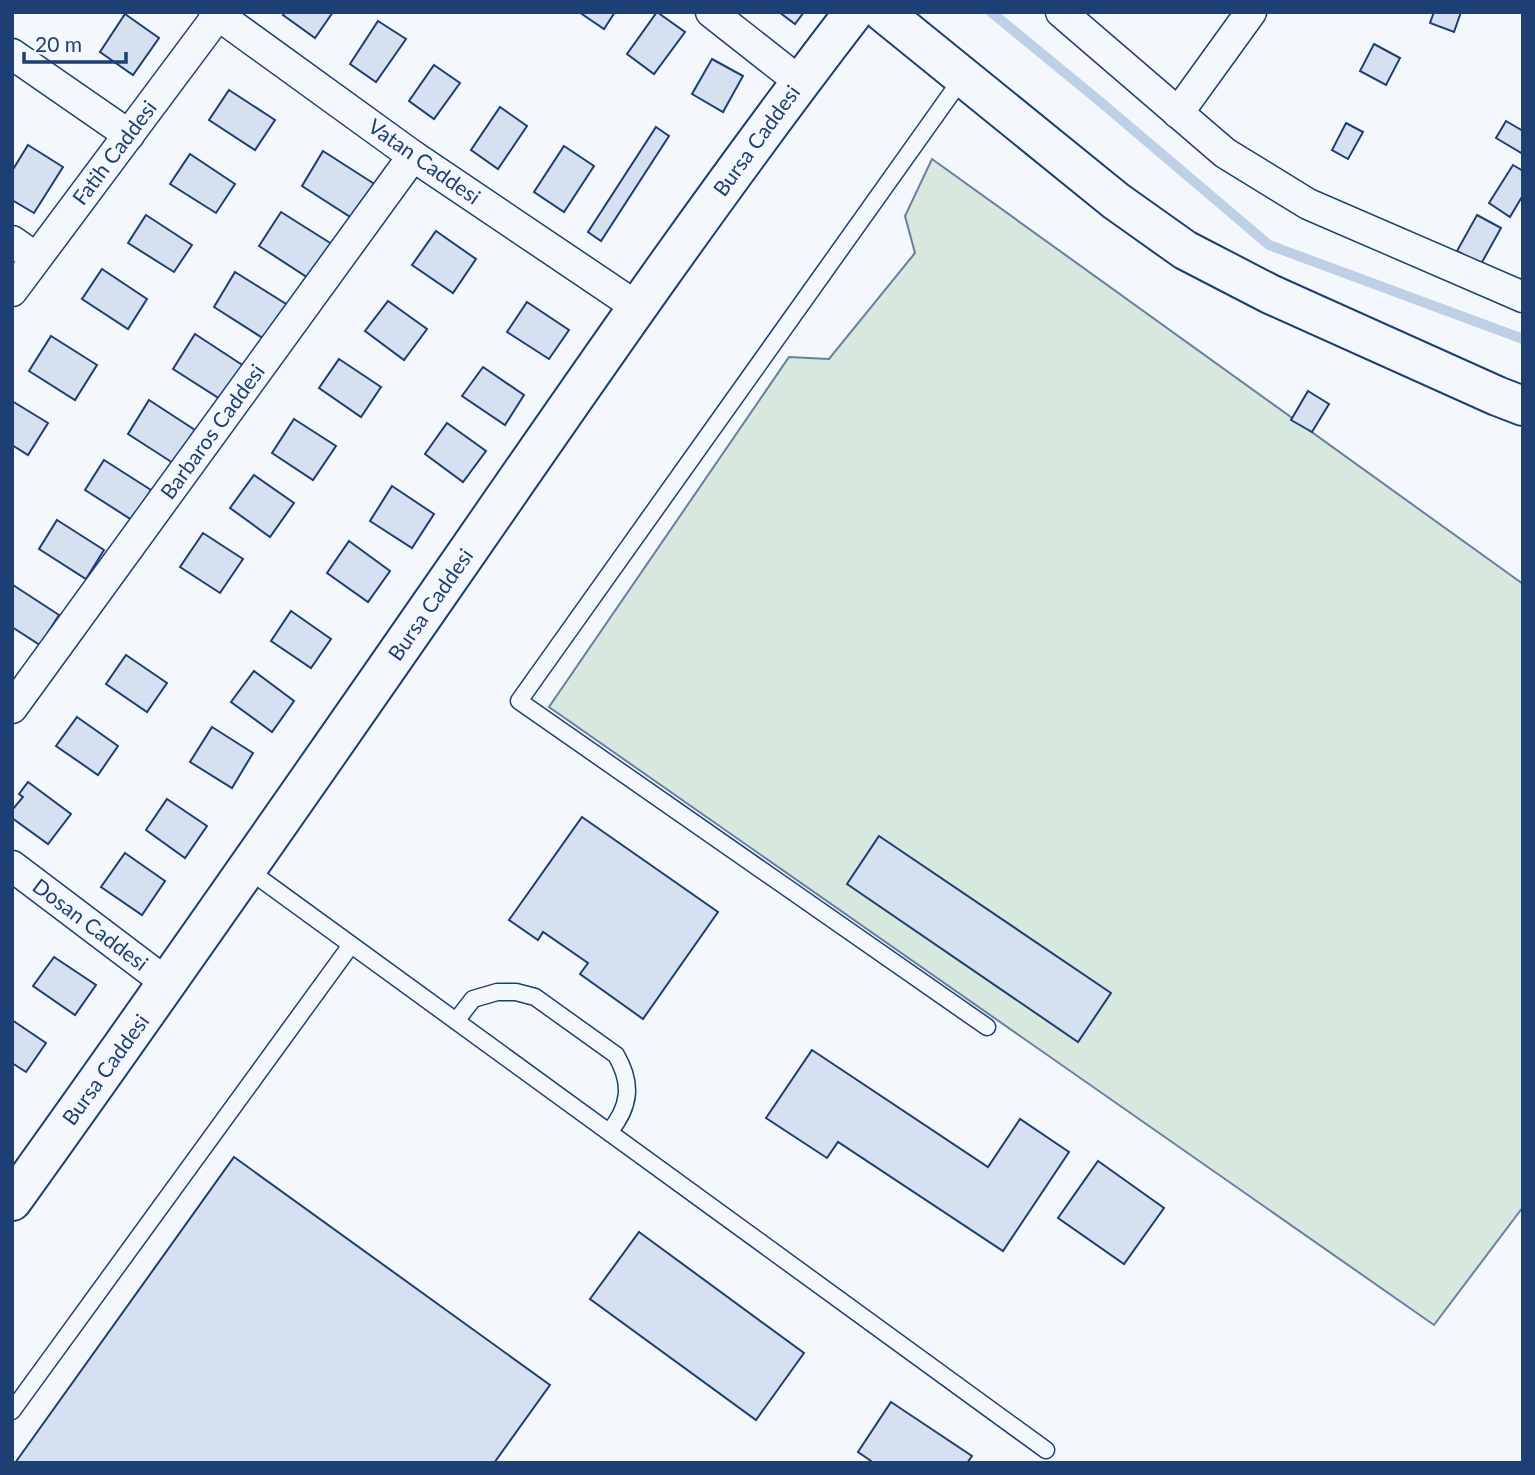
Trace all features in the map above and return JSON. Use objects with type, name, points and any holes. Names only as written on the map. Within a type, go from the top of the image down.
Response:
[{"type":"main road","name":"Bursa Caddesi","points":[[12,1201],[168,984],[637,307],[854,12]]},
{"type":"main road","points":[[883,12],[1116,201],[1185,250],[1270,294],[1497,396],[1523,405]]},
{"type":"street","points":[[711,12],[800,82]]},
{"type":"street","points":[[1061,12],[1225,153],[1308,204],[1520,290]]},
{"type":"street","points":[[1178,113],[1251,12]]},
{"type":"street","name":"Fatih Caddesi","points":[[12,291],[216,13]]},
{"type":"street","name":"Vatan Caddesi","points":[[216,13],[413,156],[637,307]]},
{"type":"street","points":[[12,54],[129,135]]},
{"type":"street","name":"Barbaros Caddesi","points":[[12,708],[413,156]]},
{"type":"street","points":[[12,241],[36,258]]},
{"type":"street","name":"Dosan Caddesi","points":[[12,866],[168,984]]},
{"type":"lane","points":[[963,77],[519,701],[987,1027]]},
{"type":"lane","points":[[247,869],[1046,1450]]},
{"type":"lane","points":[[12,1411],[351,945]]},
{"type":"lane","points":[[456,1021],[473,999],[497,992],[516,992],[535,997],[616,1055],[624,1068],[627,1097],[624,1110],[609,1132]]},
{"type":"shaded area","points":[[932,159],[1523,584],[1523,1207],[1434,1325],[549,707],[789,357],[829,359],[915,253],[905,216]]},
{"type":"building","points":[[285,12],[333,12],[315,38],[283,15]]},
{"type":"building","points":[[579,12],[615,12],[604,29]]},
{"type":"building","points":[[657,12],[685,32],[654,74],[627,54]]},
{"type":"building","points":[[779,12],[804,12],[795,24]]},
{"type":"building","points":[[1434,12],[1461,12],[1454,32],[1430,23]]},
{"type":"building","points":[[125,14],[159,38],[133,75],[100,52]]},
{"type":"building","points":[[378,21],[406,39],[376,82],[350,64]]},
{"type":"building","points":[[1374,44],[1400,58],[1386,85],[1360,71]]},
{"type":"building","points":[[712,59],[743,76],[723,112],[692,94]]},
{"type":"building","points":[[434,65],[460,83],[434,119],[409,101]]},
{"type":"building","points":[[229,90],[275,120],[255,150],[209,120]]},
{"type":"building","points":[[500,107],[527,126],[498,169],[471,150]]},
{"type":"building","points":[[1506,121],[1523,131],[1523,154],[1496,138]]},
{"type":"building","points":[[1346,123],[1363,132],[1348,159],[1332,150]]},
{"type":"building","points":[[656,127],[669,136],[601,241],[588,232]]},
{"type":"building","points":[[28,145],[63,167],[34,213],[12,200],[12,171]]},
{"type":"building","points":[[564,146],[594,166],[564,212],[534,192]]},
{"type":"building","points":[[323,151],[376,185],[355,220],[302,186]]},
{"type":"building","points":[[190,154],[235,184],[216,213],[170,184]]},
{"type":"building","points":[[1513,165],[1523,171],[1523,195],[1510,217],[1489,203]]},
{"type":"building","points":[[281,212],[335,246],[313,281],[259,246]]},
{"type":"building","points":[[146,215],[192,245],[174,272],[128,243]]},
{"type":"building","points":[[1477,215],[1501,228],[1481,264],[1457,251]]},
{"type":"building","points":[[436,231],[476,259],[453,293],[412,265]]},
{"type":"building","points":[[102,269],[147,299],[128,329],[82,299]]},
{"type":"building","points":[[235,272],[291,307],[269,342],[214,307]]},
{"type":"building","points":[[388,301],[427,329],[404,360],[365,331]]},
{"type":"building","points":[[527,302],[569,330],[549,359],[507,332]]},
{"type":"building","points":[[195,334],[250,370],[228,404],[173,369]]},
{"type":"building","points":[[51,336],[97,365],[75,400],[29,371]]},
{"type":"building","points":[[339,359],[381,387],[361,417],[319,388]]},
{"type":"building","points":[[483,367],[524,395],[505,425],[462,396]]},
{"type":"building","points":[[1308,391],[1329,404],[1312,432],[1291,420]]},
{"type":"building","points":[[149,400],[195,430],[173,463],[128,434]]},
{"type":"building","points":[[12,401],[48,423],[28,455],[12,445]]},
{"type":"building","points":[[294,419],[336,446],[313,480],[272,453]]},
{"type":"building","points":[[447,423],[486,451],[463,482],[425,454]]},
{"type":"building","points":[[104,460],[151,490],[132,520],[85,490]]},
{"type":"building","points":[[254,475],[294,503],[270,537],[230,508]]},
{"type":"building","points":[[392,486],[434,514],[412,548],[370,521]]},
{"type":"building","points":[[57,520],[104,550],[86,579],[39,549]]},
{"type":"building","points":[[203,533],[243,559],[220,593],[180,567]]},
{"type":"building","points":[[349,541],[390,571],[368,602],[327,573]]},
{"type":"building","points":[[13,585],[59,615],[40,645],[12,627]]},
{"type":"building","points":[[291,611],[331,639],[311,668],[271,641]]},
{"type":"building","points":[[126,655],[167,683],[147,712],[106,684]]},
{"type":"building","points":[[254,671],[294,701],[272,732],[231,702]]},
{"type":"building","points":[[77,717],[118,746],[98,775],[56,746]]},
{"type":"building","points":[[212,727],[253,753],[232,788],[190,762]]},
{"type":"building","points":[[28,782],[71,814],[48,844],[12,818],[12,810],[23,797],[19,794]]},
{"type":"building","points":[[167,799],[207,826],[185,858],[146,830]]},
{"type":"building","points":[[582,817],[718,912],[643,1019],[580,974],[588,963],[543,932],[538,940],[509,920]]},
{"type":"building","points":[[879,836],[1111,993],[1078,1042],[847,884]]},
{"type":"building","points":[[125,853],[165,881],[142,915],[101,887]]},
{"type":"building","points":[[54,957],[96,985],[75,1015],[33,986]]},
{"type":"building","points":[[12,1020],[46,1043],[26,1072],[12,1063]]},
{"type":"building","points":[[812,1050],[988,1167],[1020,1119],[1069,1152],[1003,1251],[838,1142],[827,1158],[766,1118]]},
{"type":"building","points":[[234,1157],[550,1385],[494,1463],[15,1463]]},
{"type":"building","points":[[1098,1161],[1164,1208],[1124,1264],[1058,1218]]},
{"type":"building","points":[[639,1232],[804,1353],[756,1420],[590,1299]]},
{"type":"building","points":[[891,1402],[972,1456],[967,1463],[874,1463],[858,1452]]},
{"type":"waterway","points":[[991,12],[1269,245],[1523,339]]}]
